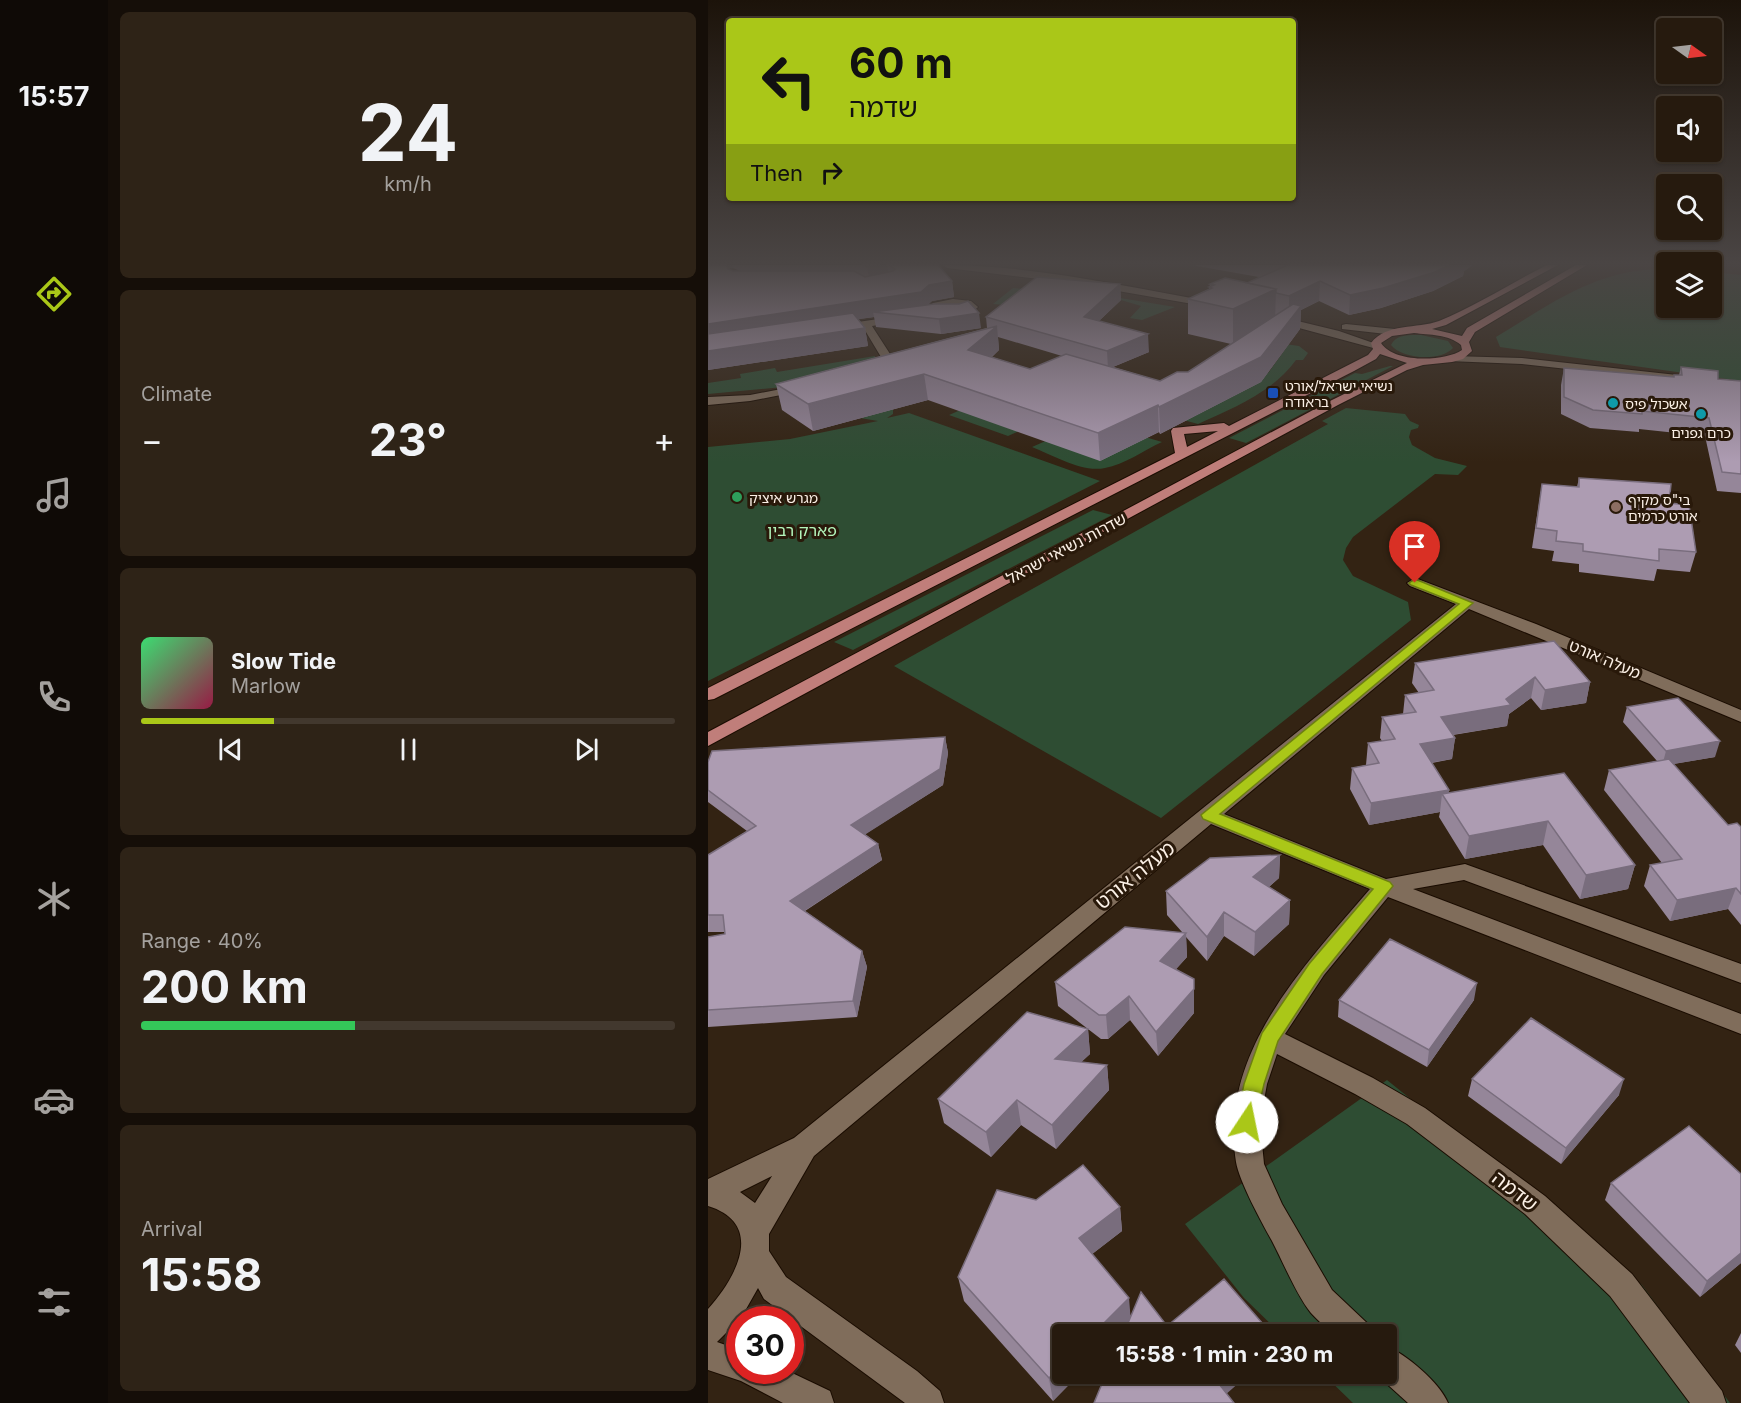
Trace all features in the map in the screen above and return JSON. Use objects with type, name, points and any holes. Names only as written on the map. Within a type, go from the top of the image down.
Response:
[{"type":"main road","points":[[1395,332],[1410,330]]},
{"type":"main road","points":[[1419,330],[1444,333],[1465,343]]},
{"type":"main road","points":[[1378,347],[1394,357],[1425,361],[1452,359],[1464,354],[1465,343],[1471,330]]},
{"type":"main road","name":"שדרות נשיאי ישראל","points":[[708,695],[1363,362],[1372,357],[1378,347],[1378,339],[1395,332]]},
{"type":"main road","name":"שדרות נשיאי ישראל","points":[[708,740],[1334,403],[1403,368],[1425,361]]},
{"type":"main road","points":[[1182,454],[1177,431],[1243,423]]},
{"type":"street","points":[[858,374],[878,365],[887,357],[870,330]]},
{"type":"street","points":[[1326,330],[1378,347]]},
{"type":"street","points":[[1379,330],[1395,332]]},
{"type":"street","points":[[1465,343],[1484,352],[1522,361]]},
{"type":"street","points":[[1452,359],[1522,361],[1741,385]]},
{"type":"street","points":[[708,401],[750,398],[809,387]]},
{"type":"street","name":"מעלה אורט","points":[[1415,583],[1530,627],[1741,717]]},
{"type":"street","name":"מעלה אורט","points":[[708,1193],[804,1147],[1467,603]]},
{"type":"street","points":[[1208,815],[1384,886],[1741,1024]]},
{"type":"street","points":[[1346,1324],[1321,1300],[1272,1214],[1251,1164],[1247,1122],[1254,1084],[1269,1038],[1316,969],[1384,886],[1465,872],[1741,974]]},
{"type":"street","name":"שדמה","points":[[1269,1038],[1364,1086],[1416,1116],[1535,1205],[1621,1286],[1710,1403]]},
{"type":"street","name":"מעלה אורט","points":[[708,1330],[733,1305],[747,1280],[754,1244],[804,1147]]},
{"type":"street","points":[[708,1193],[729,1200],[745,1213],[754,1244],[775,1288],[906,1382],[928,1403]]},
{"type":"street","points":[[708,1354],[726,1361]]},
{"type":"street","points":[[1397,1372],[1432,1403]]},
{"type":"street","points":[[779,1384],[818,1403]]},
{"type":"green space","points":[[1507,330],[1741,330],[1741,381],[1500,347],[1496,337]]},
{"type":"green space","points":[[1421,335],[1448,341],[1453,348],[1439,355],[1421,357],[1396,350],[1391,345],[1400,337]]},
{"type":"green space","points":[[1271,342],[1299,346],[1308,353],[1303,360],[1296,360],[1276,381],[1252,398],[1198,424],[1154,412],[1233,396],[1269,372],[1286,348]]},
{"type":"green space","points":[[875,356],[875,360],[805,385],[708,394],[708,383],[741,378],[740,374],[775,368],[777,372]]},
{"type":"green space","points":[[1393,366],[1246,443],[1229,438],[1355,373],[1362,374]]},
{"type":"green space","points":[[965,408],[1066,410],[1008,436],[949,415]]},
{"type":"green space","points":[[1346,408],[1405,414],[1410,421],[1419,425],[1418,428],[1411,430],[1409,437],[1412,445],[1435,458],[1467,466],[1458,475],[1435,474],[1353,537],[1346,548],[1343,560],[1353,576],[1408,602],[1411,620],[1161,818],[894,666],[1328,424],[1322,421]]},
{"type":"green space","name":"פארק רבין","points":[[893,409],[893,414],[887,418],[909,413],[1100,481],[708,681],[708,447],[790,439],[878,421],[860,418]]},
{"type":"green space","points":[[1091,421],[1162,442],[1119,464],[1096,469],[1077,466],[1032,447]]},
{"type":"green space","points":[[1093,510],[1112,515],[853,650],[834,642]]},
{"type":"green space","points":[[1387,1080],[1642,1285],[1730,1403],[1353,1403],[1333,1384],[1397,1384],[1397,1324],[1271,1324],[1244,1298],[1185,1224]]},
{"type":"building","points":[[732,330],[848,330],[708,351],[708,334]]},
{"type":"building","points":[[980,330],[992,330],[968,350],[1030,369],[1066,354],[1160,381],[1177,372],[1188,372],[1252,330],[1282,330],[1261,357],[1159,407],[1158,405],[1098,433],[924,374],[808,404],[776,384]]},
{"type":"building","points":[[1034,330],[1135,330],[1148,334],[1107,351]]},
{"type":"building","points":[[1681,367],[1718,371],[1718,379],[1741,381],[1741,474],[1722,472],[1709,418],[1642,411],[1642,414],[1593,410],[1564,397],[1564,368],[1674,377],[1674,375],[1682,375]]},
{"type":"building","points":[[1579,478],[1671,484],[1669,503],[1689,505],[1696,552],[1659,549],[1659,561],[1583,551],[1583,544],[1556,541],[1557,531],[1536,528],[1542,484],[1579,487]]},
{"type":"building","points":[[1554,641],[1590,682],[1545,690],[1535,677],[1506,699],[1511,705],[1441,717],[1455,738],[1420,744],[1449,790],[1371,803],[1352,768],[1379,763],[1368,743],[1395,739],[1382,717],[1416,712],[1405,695],[1434,690],[1415,663]]},
{"type":"building","points":[[1678,698],[1720,741],[1666,751],[1627,707]]},
{"type":"building","points":[[945,737],[940,769],[851,825],[878,844],[790,901],[862,951],[853,1001],[708,1010],[708,937],[725,934],[723,915],[708,915],[708,855],[756,826],[708,790],[708,762],[712,751]]},
{"type":"building","points":[[1669,759],[1728,825],[1737,823],[1741,827],[1741,894],[1736,888],[1677,900],[1650,865],[1682,859],[1609,770]]},
{"type":"building","points":[[1564,773],[1635,865],[1586,875],[1548,821],[1469,836],[1442,794]]},
{"type":"building","points":[[1280,855],[1253,877],[1290,900],[1255,932],[1224,912],[1207,937],[1166,891],[1210,858]]},
{"type":"building","points":[[1125,927],[1186,933],[1160,961],[1194,979],[1194,989],[1156,1032],[1129,996],[1106,1015],[1099,1015],[1055,982]]},
{"type":"building","points":[[1390,939],[1477,983],[1429,1050],[1339,1000]]},
{"type":"building","points":[[1027,1012],[1088,1029],[1055,1059],[1107,1065],[1052,1125],[1017,1100],[986,1132],[938,1099]]},
{"type":"building","points":[[1531,1018],[1624,1079],[1566,1148],[1472,1079]]},
{"type":"building","points":[[1689,1126],[1741,1174],[1741,1253],[1707,1281],[1611,1183]]},
{"type":"building","points":[[1083,1165],[1120,1207],[1079,1238],[1129,1298],[1103,1324],[1052,1324],[1052,1375],[1049,1378],[958,1277],[997,1190],[1036,1200]]},
{"type":"building","points":[[1224,1279],[1263,1324],[1169,1324]]},
{"type":"building","points":[[1141,1292],[1165,1324],[1128,1324]]},
{"type":"building","points":[[1102,1384],[1219,1384],[1234,1403],[1094,1403]]},
{"type":"place","name":"נשיאי ישראל/אורט בראודה","points":[[1273,393]]},
{"type":"place","name":"אשכול פיס","points":[[1613,403]]},
{"type":"place","name":"כרם גפנים","points":[[1701,414]]},
{"type":"place","name":"מגרש איציק","points":[[737,497]]},
{"type":"place","name":"בי\"ס מקיף אורט כרמים","points":[[1616,507]]},
{"type":"route","points":[[1247,1122],[1254,1084],[1269,1038],[1316,969],[1384,886],[1208,815],[1467,603],[1415,583]]}]
